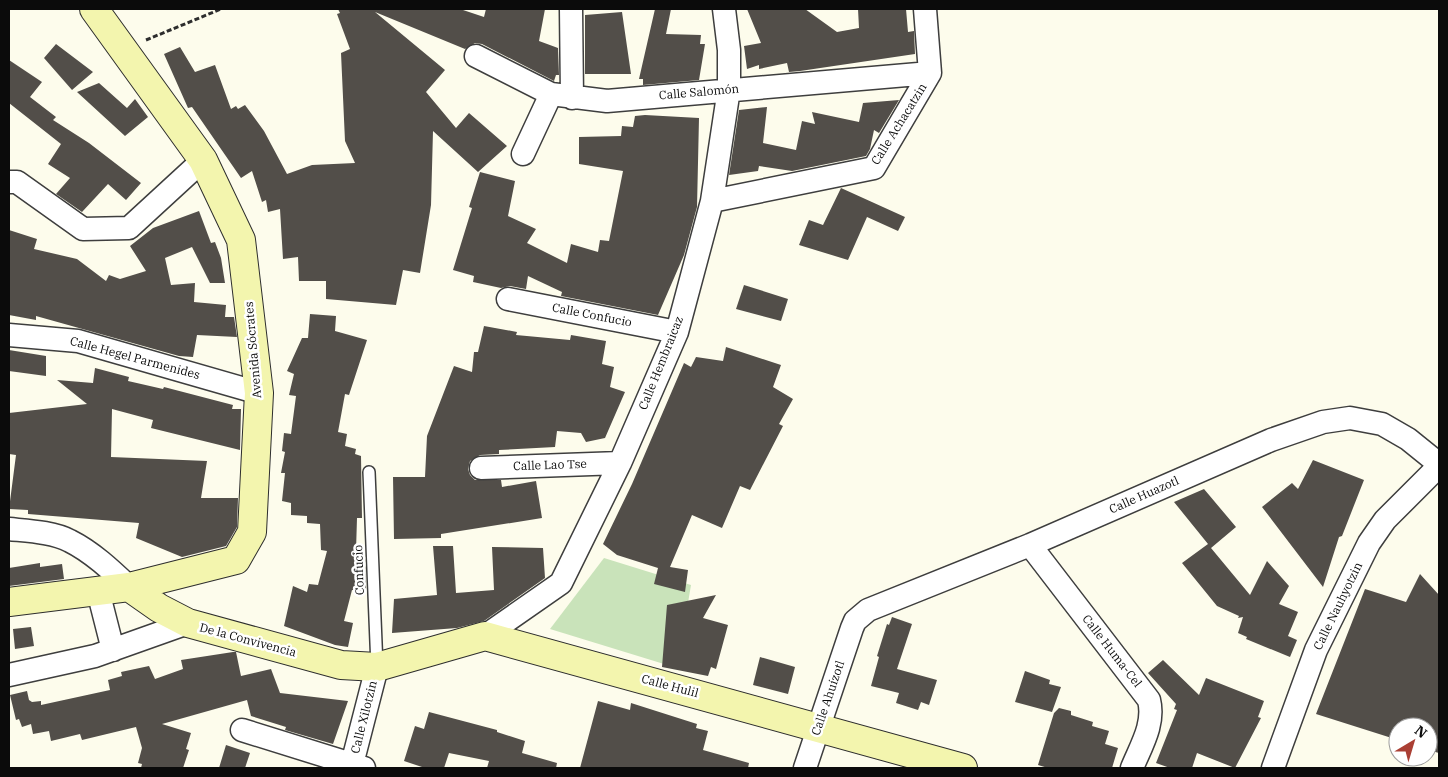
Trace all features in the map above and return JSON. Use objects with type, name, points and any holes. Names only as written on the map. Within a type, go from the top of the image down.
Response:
[{"type":"street","name":"Avenida Sócrates","points":[[9,602],[129,587],[236,560],[252,532],[258,393],[241,240],[203,160],[125,49],[94,9]]},
{"type":"street","points":[[523,154],[562,96],[571,9]]},
{"type":"street","name":"Calle Hembraicaz","points":[[486,636],[561,583],[620,463],[677,332],[712,201],[729,89],[729,50],[724,9]]},
{"type":"street","name":"Calle Achacatzin","points":[[712,201],[874,168],[930,73],[925,9]]},
{"type":"street","name":"Calle Salomón","points":[[476,56],[562,96],[606,101],[930,73]]},
{"type":"street","points":[[9,182],[17,182],[83,229],[129,228],[203,160]]},
{"type":"street","name":"Calle Confucio","points":[[508,299],[677,332]]},
{"type":"street","name":"Calle Hegel Parmenides","points":[[9,334],[78,341],[258,393]]},
{"type":"street","name":"Calle Huazotl","points":[[852,628],[855,621],[868,610],[1030,545],[1271,440],[1323,422],[1350,418],[1382,424],[1408,439],[1439,465]]},
{"type":"street","name":"Calle Lao Tse","points":[[481,468],[620,463]]},
{"type":"street","name":"Calle Nauhyotzin","points":[[1272,768],[1316,650],[1369,543],[1385,520],[1439,465]]},
{"type":"street","points":[[9,529],[39,532],[70,540],[110,569],[129,587]]},
{"type":"street","name":"Calle Huma-Cel","points":[[1030,545],[1149,700],[1152,711],[1151,722],[1132,768]]},
{"type":"street","name":"De la Convivencia","points":[[129,587],[159,608],[188,623],[341,666],[377,667]]},
{"type":"street","points":[[98,591],[113,650]]},
{"type":"street","points":[[9,676],[95,656],[188,623]]},
{"type":"street","name":"Calle Ahuízotl","points":[[805,768],[852,628]]},
{"type":"street","points":[[377,667],[486,636]]},
{"type":"street","name":"Calle Hulil","points":[[486,636],[818,726],[963,768]]},
{"type":"street","name":"Calle Xilotzin","points":[[356,767],[377,667]]},
{"type":"street","points":[[242,730],[356,767]]},
{"type":"lane","name":"Confucio","points":[[370,472],[377,667]]},
{"type":"path","points":[[125,49],[221,9]]},
{"type":"green space","points":[[604,558],[691,585],[677,668],[550,629]]},
{"type":"building","points":[[338,9],[460,9],[484,17],[486,9],[545,9],[539,41],[558,48],[559,75],[556,75],[554,81],[482,44],[475,43],[465,49],[375,12],[445,70],[426,92],[456,128],[469,113],[507,146],[478,172],[433,131],[431,205],[420,273],[403,270],[396,305],[326,299],[326,281],[299,281],[298,257],[283,259],[280,209],[268,212],[266,200],[262,202],[252,171],[241,178],[192,107],[188,108],[164,54],[180,47],[195,72],[215,65],[231,109],[236,106],[238,109],[245,105],[264,131],[287,174],[312,165],[355,163],[345,141],[341,53],[350,49],[337,14],[340,13]]},
{"type":"building","points":[[655,9],[671,9],[666,34],[701,35],[700,44],[705,44],[699,80],[643,85],[643,79],[639,79]]},
{"type":"building","points":[[747,9],[805,9],[837,32],[859,28],[858,9],[906,9],[908,32],[914,31],[915,54],[789,72],[787,63],[759,69],[759,65],[747,69],[744,46],[761,43]]},
{"type":"building","points":[[622,12],[631,74],[585,74],[585,15]]},
{"type":"building","points":[[56,44],[93,72],[72,90],[44,58]]},
{"type":"building","points":[[9,60],[42,82],[30,97],[56,117],[53,120],[89,143],[141,183],[126,200],[108,184],[82,212],[56,194],[70,178],[48,164],[61,144],[9,103]]},
{"type":"building","points":[[99,83],[127,108],[135,99],[148,117],[125,136],[77,92]]},
{"type":"building","points":[[899,100],[879,133],[874,130],[870,149],[866,156],[792,171],[759,166],[758,171],[729,175],[739,110],[767,107],[763,143],[796,150],[802,121],[815,124],[812,112],[859,122],[863,103]]},
{"type":"building","points":[[635,116],[699,118],[697,207],[684,255],[658,315],[561,296],[562,292],[528,276],[526,289],[510,286],[501,288],[473,282],[474,276],[453,270],[472,208],[469,207],[480,172],[515,181],[508,216],[536,229],[527,243],[567,263],[571,244],[598,252],[600,240],[609,241],[623,171],[579,164],[579,137],[621,136],[622,126],[633,127]]},
{"type":"building","points":[[841,188],[905,217],[898,231],[867,217],[848,260],[799,245],[809,220],[823,225]]},
{"type":"building","points":[[199,211],[211,243],[215,242],[221,258],[225,283],[210,283],[192,247],[165,258],[171,285],[195,283],[194,302],[226,305],[225,317],[234,317],[237,337],[197,335],[193,357],[179,356],[36,316],[36,320],[9,315],[9,230],[37,239],[34,249],[77,259],[106,281],[109,275],[120,279],[146,271],[130,246],[153,228]]},
{"type":"building","points":[[744,285],[788,299],[781,321],[736,309]]},
{"type":"building","points":[[310,314],[336,316],[335,331],[367,340],[349,395],[345,394],[338,432],[347,434],[345,446],[356,449],[355,454],[361,456],[362,518],[357,518],[356,551],[362,551],[362,563],[365,563],[366,592],[352,590],[344,621],[353,623],[348,647],[335,645],[284,626],[293,586],[307,592],[309,584],[318,585],[327,551],[321,550],[320,524],[307,523],[307,516],[291,515],[291,503],[282,501],[285,473],[281,473],[285,452],[282,451],[284,433],[291,434],[296,396],[289,395],[294,374],[287,371],[302,338],[308,338]]},
{"type":"building","points":[[484,326],[517,332],[516,335],[570,340],[571,335],[606,341],[602,364],[614,367],[610,387],[625,392],[605,438],[586,442],[581,433],[557,431],[555,447],[499,450],[499,454],[480,455],[470,461],[468,469],[470,475],[475,480],[501,480],[502,487],[536,481],[542,518],[441,534],[441,538],[394,539],[393,477],[425,477],[427,436],[454,366],[472,372],[474,352],[478,352]]},
{"type":"building","points":[[726,347],[781,365],[773,387],[793,399],[779,424],[783,426],[750,490],[740,486],[722,528],[692,515],[670,567],[688,570],[685,592],[654,584],[658,568],[617,555],[603,544],[632,484],[684,363],[691,367],[696,357],[723,361]]},
{"type":"building","points":[[9,350],[46,356],[46,376],[9,371]]},
{"type":"building","points":[[95,368],[129,377],[128,381],[163,389],[164,387],[233,405],[232,409],[241,409],[240,450],[151,428],[153,420],[112,409],[111,457],[207,461],[201,498],[238,498],[237,527],[226,546],[182,557],[136,538],[139,523],[28,514],[28,510],[9,509],[16,455],[9,454],[9,413],[87,404],[57,380],[93,383]]},
{"type":"building","points":[[1313,460],[1364,480],[1342,536],[1339,537],[1323,587],[1262,507],[1292,483],[1298,489]]},
{"type":"building","points":[[1204,489],[1236,527],[1211,548],[1250,595],[1267,561],[1289,586],[1279,604],[1298,612],[1288,636],[1297,640],[1290,657],[1246,639],[1247,637],[1238,633],[1243,617],[1238,618],[1239,616],[1217,606],[1182,563],[1208,544],[1174,502]]},
{"type":"building","points":[[433,546],[453,546],[456,593],[494,590],[492,547],[543,548],[545,578],[484,621],[457,628],[392,633],[394,599],[437,595]]},
{"type":"building","points":[[40,563],[40,567],[62,564],[64,579],[9,586],[9,568]]},
{"type":"building","points":[[1420,574],[1439,595],[1439,753],[1438,717],[1388,717],[1388,737],[1316,714],[1365,589],[1406,602]]},
{"type":"building","points":[[716,595],[703,618],[728,625],[716,669],[711,667],[708,676],[662,667],[667,605]]},
{"type":"building","points":[[892,617],[912,624],[897,669],[937,680],[929,705],[921,702],[918,710],[896,703],[899,693],[871,686],[879,657],[877,656],[887,624],[889,625]]},
{"type":"building","points":[[31,627],[34,646],[15,649],[13,629]]},
{"type":"building","points":[[236,652],[241,676],[271,669],[280,693],[348,701],[333,744],[285,730],[286,727],[251,716],[247,700],[162,724],[191,733],[186,749],[189,750],[183,768],[141,768],[142,764],[138,763],[142,748],[136,727],[82,740],[80,734],[51,741],[49,731],[33,734],[31,724],[22,727],[19,719],[16,720],[10,695],[27,691],[29,700],[32,702],[41,701],[41,705],[110,690],[108,680],[122,676],[121,672],[149,666],[155,679],[183,669],[181,660]]},
{"type":"building","points":[[760,657],[795,667],[788,694],[753,685]]},
{"type":"building","points":[[1163,660],[1199,695],[1206,678],[1264,701],[1258,717],[1261,718],[1235,768],[1197,753],[1192,768],[1170,768],[1156,763],[1177,710],[1174,709],[1176,704],[1148,673]]},
{"type":"building","points":[[1025,671],[1050,680],[1049,684],[1061,687],[1052,712],[1015,702]]},
{"type":"building","points":[[598,701],[630,710],[631,703],[697,724],[696,728],[708,731],[703,750],[749,763],[748,768],[580,768]]},
{"type":"building","points":[[1059,708],[1071,711],[1071,715],[1093,722],[1092,726],[1109,731],[1105,744],[1118,748],[1112,768],[1048,768],[1038,765],[1054,713]]},
{"type":"building","points":[[429,712],[497,730],[497,732],[525,741],[522,753],[557,763],[556,768],[487,768],[489,761],[449,753],[444,768],[425,768],[404,761],[415,726],[424,729]]},
{"type":"building","points":[[226,745],[250,753],[245,768],[219,768]]}]
